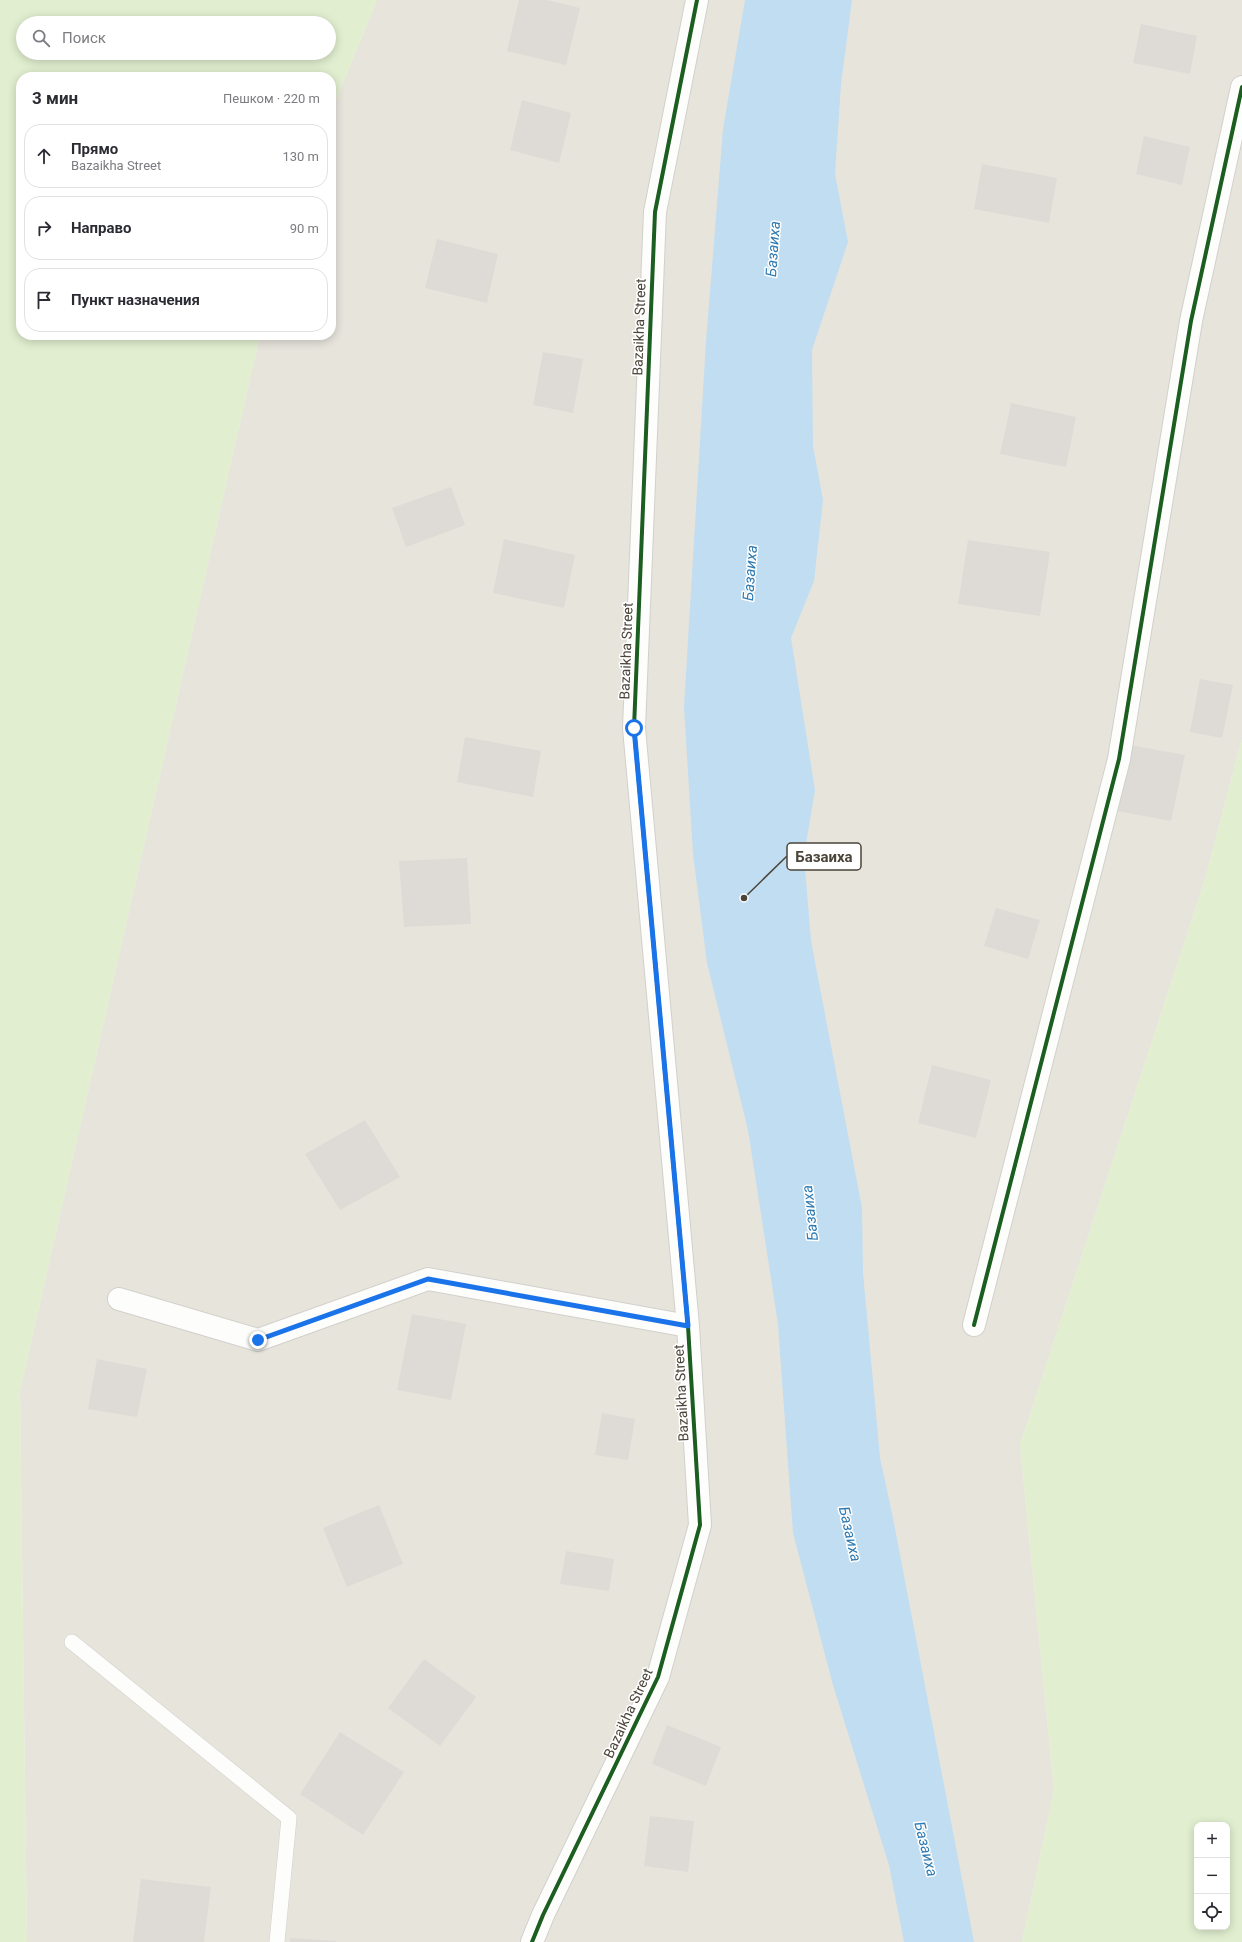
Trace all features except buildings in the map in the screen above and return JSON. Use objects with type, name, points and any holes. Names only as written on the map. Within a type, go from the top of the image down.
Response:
[{"type":"street","name":"Bazaikha Street","points":[[532,1942],[543,1915],[658,1677],[700,1524],[688,1326],[634,728],[655,212],[696,0]]},
{"type":"street","points":[[974,1325],[1119,759],[1191,321],[1242,87]]},
{"type":"street","points":[[119,1299],[258,1340],[428,1279],[688,1326]]},
{"type":"lane","points":[[72,1642],[289,1818],[277,1942]]},
{"type":"shaded area","points":[[377,0],[1242,0],[1242,738],[1206,876],[1020,1445],[1054,1790],[1022,1942],[27,1942],[20,1391],[259,340],[336,340],[336,100]]},
{"type":"green space","points":[[0,0],[377,0],[336,100],[336,72],[16,72],[16,340],[259,340],[20,1391],[27,1942],[0,1942]]},
{"type":"green space","points":[[1242,738],[1242,1942],[1022,1942],[1054,1790],[1020,1445],[1206,876]]},
{"type":"water","points":[[745,0],[852,0],[841,84],[835,174],[848,242],[812,350],[813,446],[823,500],[814,581],[791,638],[815,790],[804,856],[811,941],[862,1208],[863,1273],[880,1458],[893,1518],[974,1942],[904,1942],[889,1865],[833,1685],[793,1533],[778,1324],[748,1130],[707,963],[693,854],[684,707],[706,342],[723,129]]},
{"type":"cycle path","points":[[532,1942],[543,1915],[658,1677],[700,1525],[688,1326],[634,728],[655,212],[697,0]]},
{"type":"cycle path","points":[[974,1325],[1119,759],[1191,321],[1242,87]]},
{"type":"place","name":"Базаиха","points":[[744,898]]},
{"type":"route","points":[[258,1340],[428,1279],[688,1326],[634,728]]}]
